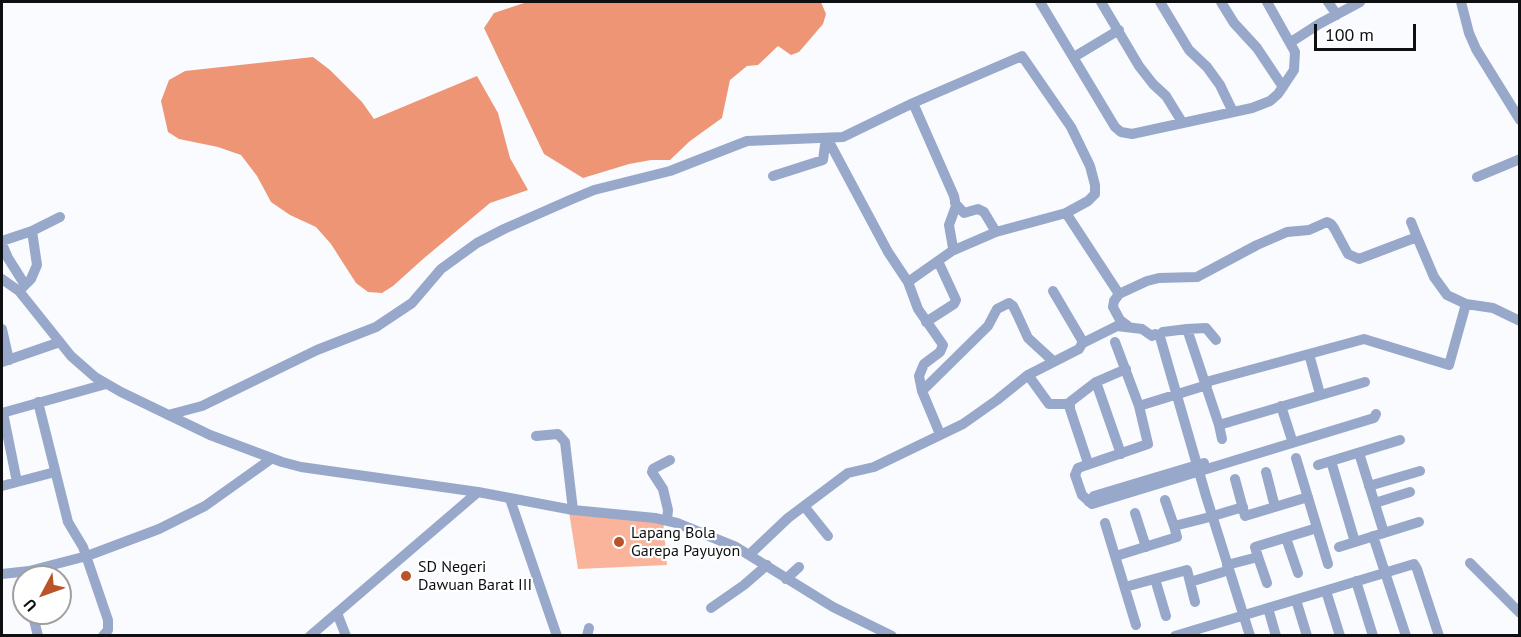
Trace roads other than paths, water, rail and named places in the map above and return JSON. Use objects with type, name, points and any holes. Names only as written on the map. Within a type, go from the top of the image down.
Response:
[{"type":"street","points":[[1040,2],[1115,127],[1121,132],[1132,134],[1252,108],[1270,101],[1294,70],[1295,52],[1267,2]]},
{"type":"street","points":[[1101,2],[1146,77],[1166,96],[1182,122]]},
{"type":"street","points":[[1160,2],[1189,50],[1207,67],[1220,85],[1233,112]]},
{"type":"street","points":[[1221,2],[1234,23],[1257,48],[1283,87]]},
{"type":"street","points":[[1328,2],[1337,15]]},
{"type":"street","points":[[1291,42],[1360,2]]},
{"type":"street","points":[[1461,2],[1469,33],[1476,49],[1519,120]]},
{"type":"street","points":[[1074,57],[1119,30]]},
{"type":"street","points":[[168,415],[202,406],[316,350],[376,327],[412,303],[441,269],[477,243],[594,190],[670,171],[747,141],[843,137],[913,103],[1022,56],[1056,102],[1071,127],[1090,166],[1095,185],[1093,198],[1066,213],[996,232],[952,251],[908,282]]},
{"type":"street","points":[[913,103],[955,202],[964,213],[978,209],[984,212],[996,232]]},
{"type":"street","points":[[773,176],[823,160],[828,139]]},
{"type":"street","points":[[828,139],[888,252],[908,282],[918,309],[943,345],[940,352],[924,364],[920,371],[919,382],[940,434]]},
{"type":"street","points":[[1477,177],[1520,159]]},
{"type":"street","points":[[952,251],[949,225],[955,202]]},
{"type":"street","points":[[1066,213],[1119,294]]},
{"type":"street","points":[[60,217],[2,242],[22,288],[60,342],[82,367],[106,384],[210,435],[271,459],[315,470],[478,492],[573,510],[667,520],[694,529],[749,555],[833,607],[890,635]]},
{"type":"street","points":[[1128,326],[1118,317],[1113,307],[1119,294],[1159,278],[1197,277],[1287,232],[1309,230],[1327,222],[1334,228],[1348,254],[1359,258],[1417,237]]},
{"type":"street","points":[[1411,222],[1440,287],[1447,295],[1466,304],[1493,308],[1520,321]]},
{"type":"street","points":[[22,288],[31,279],[38,265],[32,231]]},
{"type":"street","points":[[926,322],[954,304],[956,300],[938,261]]},
{"type":"street","points":[[2,279],[22,288]]},
{"type":"street","points":[[1053,291],[1083,343]]},
{"type":"street","points":[[922,391],[988,326],[997,309],[1009,303],[1028,338],[1053,362]]},
{"type":"street","points":[[1140,406],[1173,397],[1206,384],[1364,339],[1449,365],[1466,304]]},
{"type":"street","points":[[749,555],[804,506],[848,473],[874,467],[974,418],[1028,375],[1079,349],[1083,343],[1112,328],[1128,326],[1142,328],[1155,336],[1225,569],[1240,616],[1250,636]]},
{"type":"street","points":[[2,328],[5,361],[60,342]]},
{"type":"street","points":[[1155,336],[1163,332],[1187,328],[1206,328],[1216,340]]},
{"type":"street","points":[[1187,328],[1222,439]]},
{"type":"street","points":[[1115,342],[1140,406],[1148,444],[1078,468],[1075,475],[1083,498],[1096,504],[1212,464],[1248,453],[1336,426],[1291,437],[1248,453]]},
{"type":"street","points":[[1309,354],[1320,394]]},
{"type":"street","points":[[1028,375],[1049,404],[1070,404],[1096,382],[1126,369]]},
{"type":"street","points":[[1096,382],[1121,454]]},
{"type":"street","points":[[1219,425],[1365,382]]},
{"type":"street","points":[[17,482],[2,413],[106,384]]},
{"type":"street","points":[[38,402],[69,526],[79,539],[87,556],[109,624],[105,635]]},
{"type":"street","points":[[1070,404],[1088,463]]},
{"type":"street","points":[[1281,406],[1291,437]]},
{"type":"street","points":[[537,436],[558,434],[565,442],[573,510]]},
{"type":"street","points":[[1317,465],[1400,440]]},
{"type":"street","points":[[1359,453],[1375,503],[1385,572],[1406,636]]},
{"type":"street","points":[[1296,458],[1328,564]]},
{"type":"street","points":[[2,574],[29,571],[87,556],[187,517],[230,490],[271,459]]},
{"type":"street","points":[[667,520],[668,510],[663,489],[652,472],[653,469],[670,460]]},
{"type":"street","points":[[1331,461],[1355,542]]},
{"type":"street","points":[[1369,486],[1420,471]]},
{"type":"street","points":[[2,486],[55,472]]},
{"type":"street","points":[[1266,472],[1275,507]]},
{"type":"street","points":[[1235,479],[1245,516],[1308,497]]},
{"type":"street","points":[[310,636],[478,492]]},
{"type":"street","points":[[1375,503],[1410,492]]},
{"type":"street","points":[[510,499],[519,531],[557,636]]},
{"type":"street","points":[[1116,556],[1177,537],[1166,500]]},
{"type":"street","points":[[804,506],[828,536]]},
{"type":"street","points":[[1174,526],[1243,507]]},
{"type":"street","points":[[1135,513],[1146,547]]},
{"type":"street","points":[[1339,547],[1419,522]]},
{"type":"street","points":[[1105,523],[1136,625]]},
{"type":"street","points":[[1267,582],[1255,547],[1317,528]]},
{"type":"street","points":[[1286,538],[1299,573]]},
{"type":"street","points":[[1190,582],[1258,557]]},
{"type":"street","points":[[1470,563],[1520,613]]},
{"type":"street","points":[[711,608],[744,585],[767,565]]},
{"type":"street","points":[[1175,636],[1202,632],[1240,616],[1409,565],[1416,565],[1439,636]]},
{"type":"street","points":[[786,579],[799,567]]},
{"type":"street","points":[[1125,587],[1186,570],[1195,602]]},
{"type":"street","points":[[1155,579],[1166,616]]},
{"type":"street","points":[[1356,581],[1373,636]]},
{"type":"street","points":[[1326,591],[1340,636]]},
{"type":"street","points":[[1296,600],[1307,636]]},
{"type":"street","points":[[1268,608],[1276,636]]},
{"type":"street","points":[[337,612],[346,636]]},
{"type":"street","points":[[1240,616],[1243,636]]},
{"type":"place","name":"Lapang Bola Garepa Payuyon","points":[[619,542]]},
{"type":"place","name":"SD Negeri Dawuan Barat III","points":[[406,576]]}]
